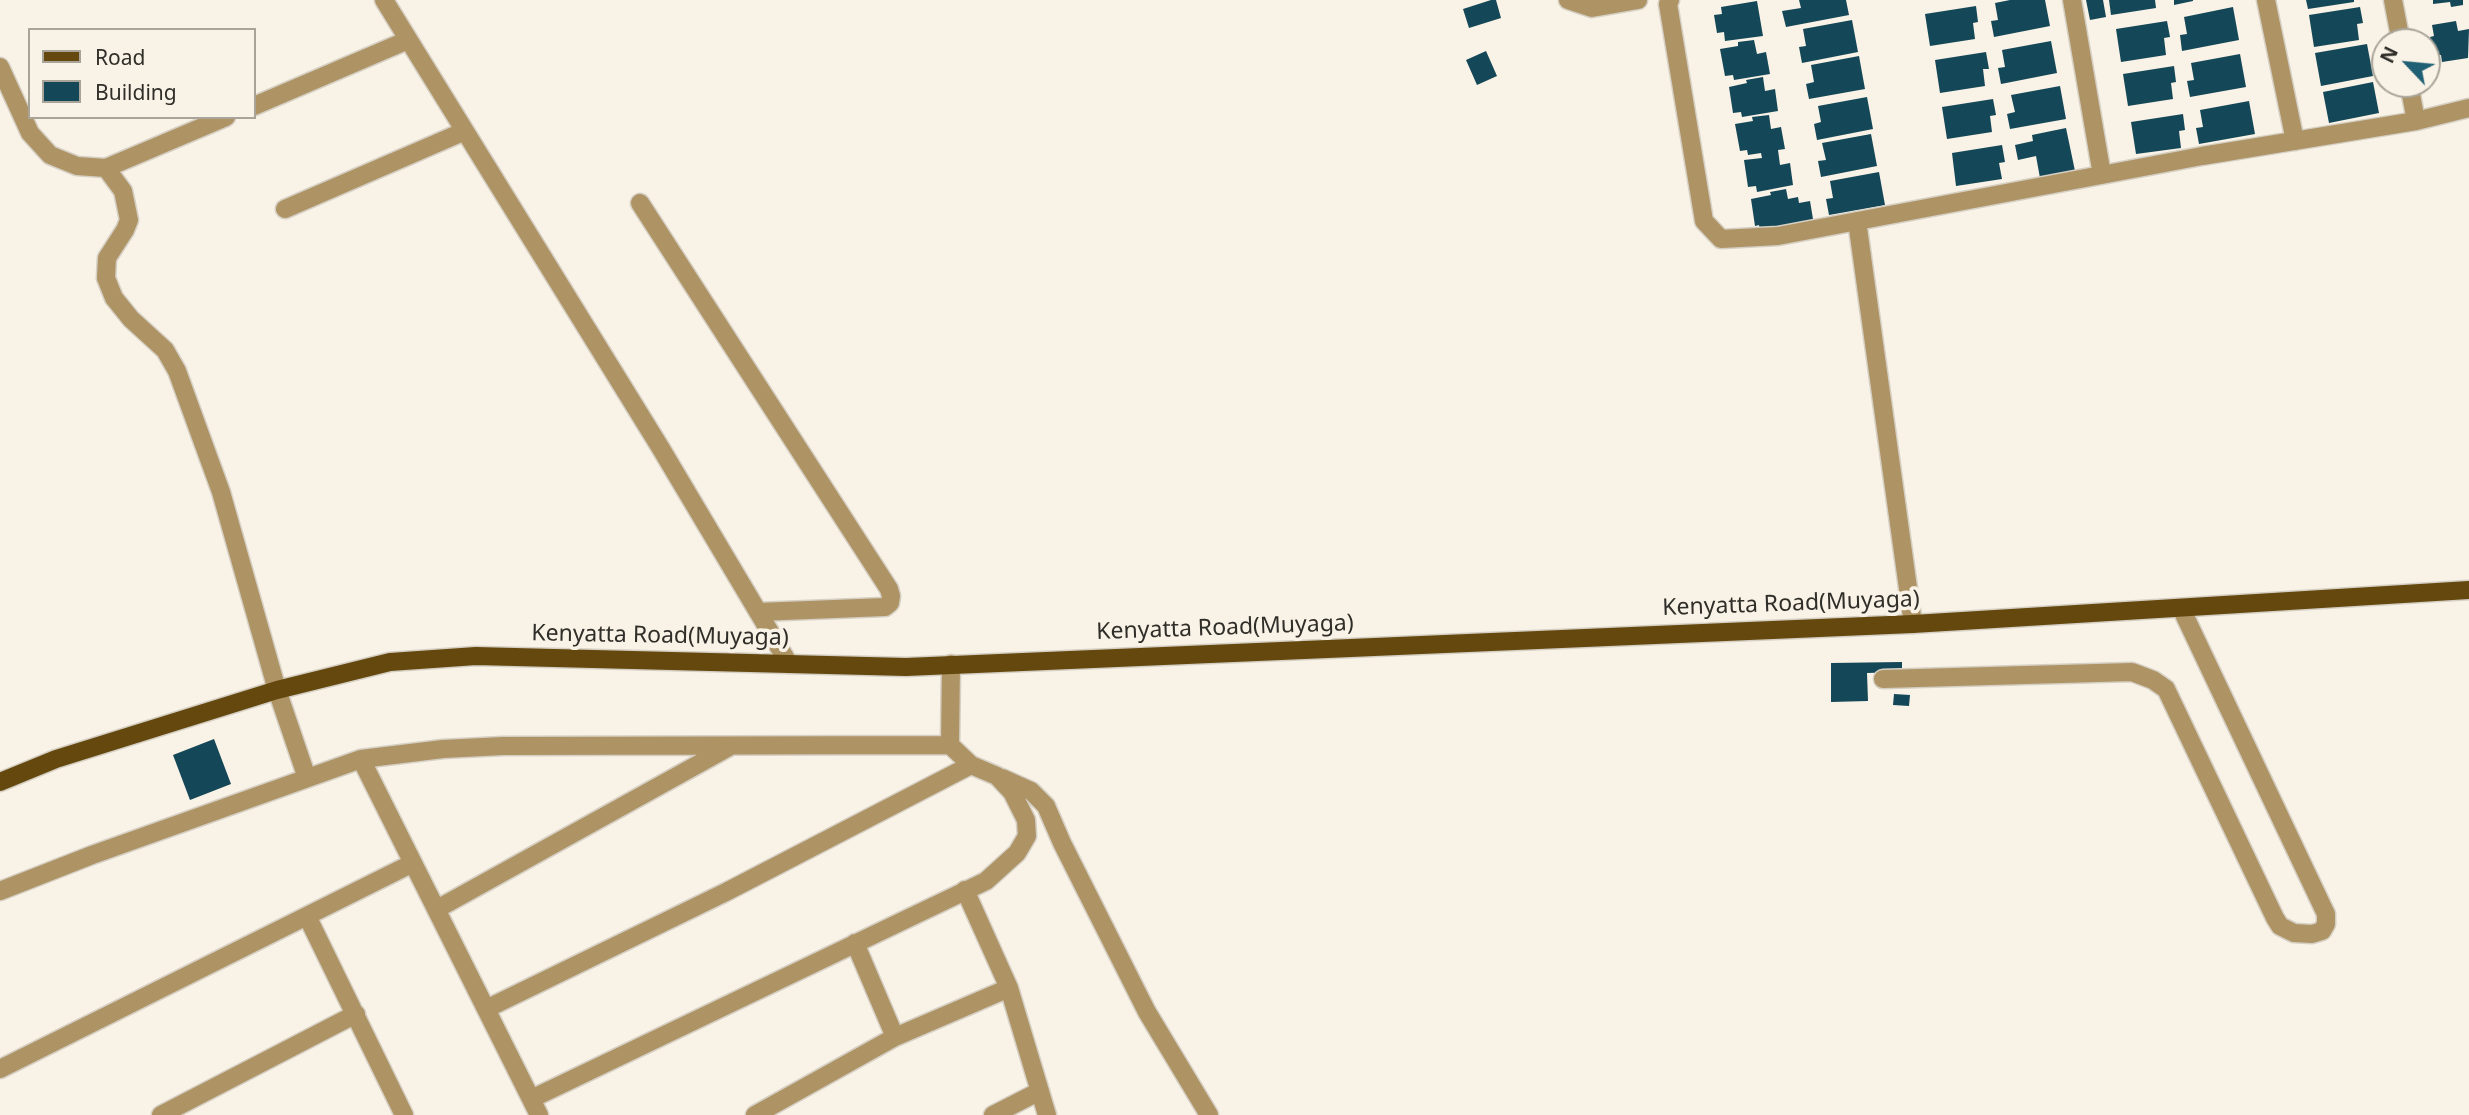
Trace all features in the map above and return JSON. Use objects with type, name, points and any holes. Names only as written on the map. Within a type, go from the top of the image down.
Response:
[{"type":"main road","name":"Kenyatta Road(Muyaga)","points":[[0,782],[56,758],[277,690],[390,662],[476,656],[906,667],[1913,624],[2469,590]]},
{"type":"street","points":[[384,0],[660,447],[789,664]]},
{"type":"street","points":[[1568,0],[1592,8],[1638,0]]},
{"type":"street","points":[[1670,0],[1668,4],[1704,221],[1721,239],[1778,236],[2102,175],[2416,121],[2469,108]]},
{"type":"street","points":[[2072,0],[2102,175]]},
{"type":"street","points":[[2266,0],[2295,141]]},
{"type":"street","points":[[2392,0],[2397,28]]},
{"type":"street","points":[[256,105],[408,40]]},
{"type":"street","points":[[0,67],[30,133],[50,155],[77,166],[106,168],[221,119]]},
{"type":"street","points":[[2412,98],[2416,121]]},
{"type":"street","points":[[285,209],[465,131]]},
{"type":"street","points":[[106,168],[123,191],[129,220],[107,258],[106,278],[114,298],[144,333],[165,350],[177,371],[221,492],[277,690],[307,778]]},
{"type":"street","points":[[640,203],[891,596],[886,607],[758,612]]},
{"type":"street","points":[[1857,221],[1913,624]]},
{"type":"street","points":[[1883,679],[2132,672],[2153,680],[2166,689],[2280,926],[2294,933],[2312,934],[2322,931],[2326,924],[2326,914],[2182,607]]},
{"type":"street","points":[[950,745],[951,664]]},
{"type":"street","points":[[437,909],[732,745]]},
{"type":"street","points":[[0,891],[92,855],[361,759],[443,749],[503,746],[950,745],[971,765],[1031,791],[1046,806],[1147,1012],[1209,1115]]},
{"type":"street","points":[[361,759],[535,1107],[855,943],[986,881],[1017,853],[1027,836],[1026,820],[1012,792],[997,776]]},
{"type":"street","points":[[486,1009],[726,892],[971,765]]},
{"type":"street","points":[[0,1069],[413,863]]},
{"type":"street","points":[[965,890],[1009,988],[1048,1115]]},
{"type":"street","points":[[307,916],[356,1014],[398,1113]]},
{"type":"street","points":[[855,943],[895,1037]]},
{"type":"street","points":[[755,1115],[895,1037],[1009,988]]},
{"type":"street","points":[[162,1115],[356,1014]]},
{"type":"street","points":[[993,1115],[1040,1091]]},
{"type":"building","points":[[1496,0],[1501,18],[1469,28],[1463,9]]},
{"type":"building","points":[[1799,0],[1846,0],[1849,15],[1786,27],[1782,11],[1801,8]]},
{"type":"building","points":[[2045,0],[2050,26],[1994,37],[1991,21],[1998,20],[1995,3]]},
{"type":"building","points":[[2086,0],[2103,0],[2106,17],[2090,20]]},
{"type":"building","points":[[2109,0],[2155,0],[2156,8],[2111,15]]},
{"type":"building","points":[[2174,0],[2193,0],[2193,1],[2174,5]]},
{"type":"building","points":[[2306,0],[2354,0],[2354,2],[2308,9]]},
{"type":"building","points":[[2433,0],[2463,0],[2463,5],[2451,7],[2450,2],[2433,4]]},
{"type":"building","points":[[1757,1],[1763,36],[1725,41],[1724,32],[1717,33],[1714,15],[1722,14],[1721,7]]},
{"type":"building","points":[[1976,6],[1978,22],[1973,23],[1975,39],[1930,46],[1925,14]]},
{"type":"building","points":[[2233,7],[2239,40],[2182,51],[2180,35],[2187,34],[2184,17]]},
{"type":"building","points":[[2360,7],[2363,23],[2357,24],[2359,40],[2314,47],[2309,15]]},
{"type":"building","points":[[1852,20],[1858,52],[1802,63],[1799,47],[1806,46],[1803,29]]},
{"type":"building","points":[[2167,21],[2170,37],[2164,38],[2166,55],[2121,62],[2116,29]]},
{"type":"building","points":[[2456,21],[2458,31],[2469,29],[2468,58],[2442,62],[2441,28],[2433,28],[2432,25]]},
{"type":"building","points":[[1754,40],[1757,54],[1766,52],[1770,74],[1734,80],[1733,75],[1725,76],[1720,49],[1738,46],[1738,42]]},
{"type":"building","points":[[2051,41],[2057,73],[2001,84],[1998,68],[2005,67],[2002,50]]},
{"type":"building","points":[[2367,44],[2371,76],[2321,86],[2315,53]]},
{"type":"building","points":[[1486,51],[1497,76],[1477,85],[1466,60]]},
{"type":"building","points":[[1986,52],[1989,69],[1983,69],[1985,86],[1940,93],[1935,60]]},
{"type":"building","points":[[2240,54],[2246,87],[2190,97],[2187,81],[2194,80],[2191,63]]},
{"type":"building","points":[[1859,56],[1865,89],[1809,99],[1806,84],[1814,82],[1811,65]]},
{"type":"building","points":[[2174,66],[2176,82],[2171,83],[2173,99],[2128,106],[2123,74]]},
{"type":"building","points":[[1763,77],[1765,91],[1775,89],[1778,111],[1742,117],[1741,112],[1733,113],[1729,87]]},
{"type":"building","points":[[2371,82],[2371,98],[2376,98],[2379,113],[2329,123],[2323,92]]},
{"type":"building","points":[[2060,86],[2066,119],[2010,129],[2007,114],[2015,112],[2011,95]]},
{"type":"building","points":[[1867,97],[1873,129],[1817,140],[1814,124],[1821,122],[1818,106]]},
{"type":"building","points":[[1993,99],[1996,115],[1990,116],[1992,132],[1947,139],[1942,107]]},
{"type":"building","points":[[2249,101],[2255,134],[2199,144],[2196,128],[2203,127],[2200,110]]},
{"type":"building","points":[[2183,114],[2185,130],[2179,131],[2181,148],[2136,154],[2131,122]]},
{"type":"building","points":[[1769,115],[1771,129],[1781,127],[1785,149],[1778,150],[1780,165],[1790,163],[1793,185],[1757,192],[1756,186],[1748,187],[1744,160],[1762,158],[1761,153],[1748,155],[1747,150],[1740,151],[1735,124],[1753,121],[1752,117]]},
{"type":"building","points":[[2066,128],[2075,171],[2040,178],[2036,156],[2018,160],[2015,145],[2033,141],[2032,135]]},
{"type":"building","points":[[1871,134],[1877,166],[1821,177],[1818,161],[1826,160],[1822,143]]},
{"type":"building","points":[[2002,145],[2005,162],[1999,163],[2002,179],[1956,186],[1952,153]]},
{"type":"building","points":[[1879,172],[1885,205],[1829,215],[1826,199],[1833,198],[1830,181]]},
{"type":"building","points":[[1786,189],[1788,199],[1798,197],[1799,203],[1810,201],[1814,225],[1760,231],[1759,225],[1755,226],[1751,199]]},
{"type":"building","points":[[1902,662],[1902,672],[1867,673],[1868,701],[1831,702],[1831,663]]},
{"type":"building","points":[[1894,694],[1910,695],[1909,706],[1893,705]]},
{"type":"building","points":[[214,739],[231,784],[190,800],[173,755]]}]
